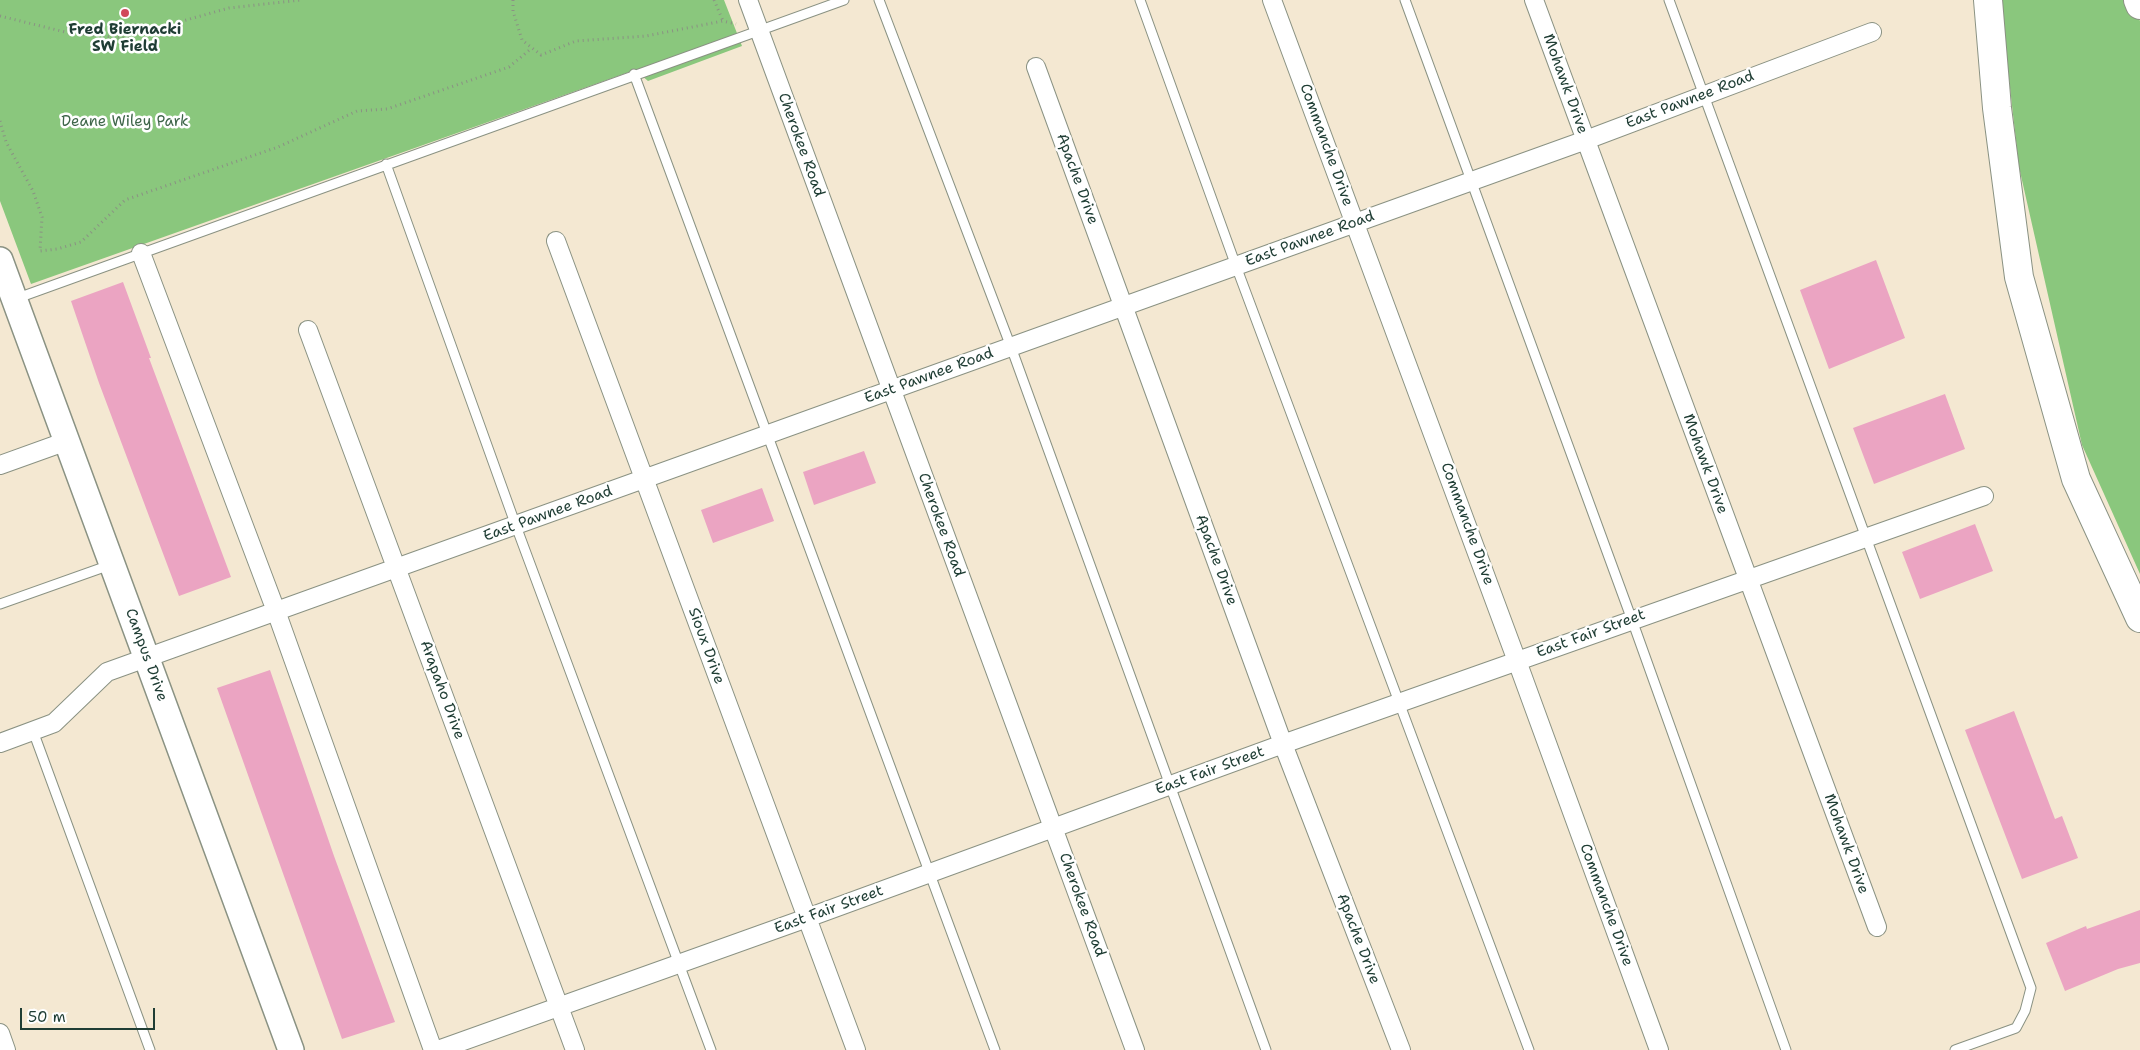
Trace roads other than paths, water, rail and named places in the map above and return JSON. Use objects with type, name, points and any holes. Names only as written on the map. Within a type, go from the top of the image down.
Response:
[{"type":"highway","points":[[1988,0],[1997,108],[2020,277],[2076,479],[2140,618]]},
{"type":"highway","points":[[2138,0],[2140,4]]},
{"type":"main road","name":"Campus Drive","points":[[0,260],[291,1050]]},
{"type":"street","name":"Cherokee Road","points":[[748,0],[1135,1050]]},
{"type":"street","name":"Commanche Drive","points":[[1272,0],[1517,661],[1658,1050]]},
{"type":"street","name":"Mohawk Drive","points":[[1534,0],[1877,927]]},
{"type":"street","name":"East Pawnee Road","points":[[0,743],[54,723],[107,672],[398,569],[767,434],[1586,140],[1872,32]]},
{"type":"street","name":"Apache Drive","points":[[1036,67],[1283,744],[1401,1050]]},
{"type":"street","name":"Sioux Drive","points":[[556,241],[856,1050]]},
{"type":"street","points":[[141,253],[276,611],[433,1050]]},
{"type":"street","name":"Arapaho Drive","points":[[308,330],[575,1050]]},
{"type":"street","points":[[0,465],[67,441]]},
{"type":"street","name":"East Fair Street","points":[[438,1050],[807,918],[1283,744],[1747,578],[1984,496]]},
{"type":"street","points":[[0,1033],[6,1050]]},
{"type":"lane","points":[[14,299],[634,74],[844,0]]},
{"type":"lane","points":[[879,0],[1011,347],[1266,1050]]},
{"type":"lane","points":[[1140,0],[1236,266],[1529,1050]]},
{"type":"lane","points":[[1405,0],[1632,620],[1786,1050]]},
{"type":"lane","points":[[1669,0],[2031,988],[2025,1011],[2016,1028],[1955,1050]]},
{"type":"lane","points":[[634,74],[931,872],[995,1050]]},
{"type":"lane","points":[[386,164],[516,526],[711,1050]]},
{"type":"lane","points":[[0,604],[112,564]]},
{"type":"lane","points":[[33,731],[150,1050]]},
{"type":"place","name":"Fred Biernacki SW Field","points":[[125,13]]},
{"type":"park label","name":"Deane Wiley Park","points":[[125,122]]}]
